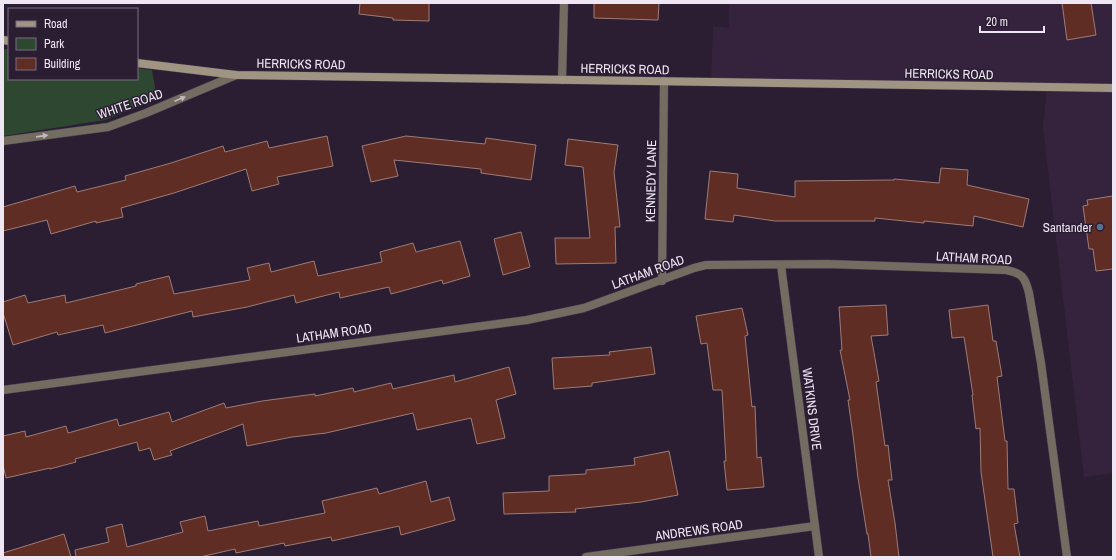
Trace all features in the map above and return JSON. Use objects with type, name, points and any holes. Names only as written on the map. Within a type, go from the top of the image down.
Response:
[{"type":"main road","name":"HERRICKS ROAD","points":[[138,62],[236,75],[1113,88]]},
{"type":"street","points":[[562,80],[564,3]]},
{"type":"street","name":"WHITE ROAD","points":[[3,142],[108,127],[146,113],[236,75]]},
{"type":"street","name":"KENNEDY LANE","points":[[662,281],[664,81]]},
{"type":"street","name":"LATHAM ROAD","points":[[3,390],[527,320],[584,308],[706,265],[828,264],[1006,270],[1016,272],[1022,276],[1026,282],[1029,293],[1041,362],[1067,557]]},
{"type":"street","name":"WATKINS DRIVE","points":[[781,265],[819,557]]},
{"type":"street","name":"ANDREWS ROAD","points":[[586,557],[815,526]]},
{"type":"shaded area","points":[[729,3],[1113,3],[1113,473],[1084,477],[1043,127],[1047,87],[711,82],[713,26],[729,28]]},
{"type":"green space","points":[[3,49],[8,49],[8,80],[138,80],[138,68],[152,70],[157,99],[105,120],[3,136]]},
{"type":"building","points":[[360,3],[429,3],[429,21],[393,20],[393,18],[359,14]]},
{"type":"building","points":[[594,3],[659,3],[658,20],[594,18]]},
{"type":"building","points":[[1062,3],[1091,3],[1096,35],[1067,40]]},
{"type":"building","points":[[327,136],[333,166],[277,177],[279,184],[252,191],[246,169],[174,193],[121,208],[123,217],[96,223],[96,221],[51,234],[47,220],[3,231],[3,207],[75,186],[77,192],[126,180],[125,176],[223,146],[225,152],[267,141],[269,148]]},
{"type":"building","points":[[406,136],[485,144],[486,138],[536,145],[531,180],[481,173],[481,169],[394,160],[398,176],[371,182],[362,146]]},
{"type":"building","points":[[568,139],[618,145],[614,172],[620,227],[615,227],[616,263],[556,264],[555,238],[590,238],[583,167],[565,165]]},
{"type":"building","points":[[941,168],[968,170],[967,185],[1029,199],[1023,227],[974,216],[973,226],[875,218],[875,221],[775,221],[734,215],[733,222],[705,219],[710,171],[738,174],[737,188],[795,197],[795,181],[894,179],[939,183]]},
{"type":"building","name":"Santander","points":[[1113,196],[1113,269],[1096,271],[1093,249],[1089,249],[1083,206],[1088,205],[1087,200]]},
{"type":"building","points":[[521,232],[530,267],[503,275],[494,239]]},
{"type":"building","points":[[460,241],[470,276],[443,284],[442,280],[391,294],[389,287],[340,298],[339,292],[296,303],[294,295],[247,307],[193,317],[192,311],[105,333],[103,325],[58,335],[57,332],[13,345],[3,313],[3,302],[25,295],[28,303],[65,295],[66,303],[136,286],[136,284],[169,276],[174,294],[250,280],[247,268],[269,263],[271,272],[314,261],[318,276],[382,262],[380,252],[413,243],[416,252]]},
{"type":"building","points":[[886,305],[888,335],[871,336],[879,381],[876,382],[885,446],[888,445],[892,480],[888,480],[899,557],[871,557],[858,478],[848,400],[850,400],[840,350],[842,350],[839,307]]},
{"type":"building","points":[[988,305],[993,341],[996,341],[1002,376],[997,377],[1005,441],[1007,441],[1008,489],[1014,489],[1018,523],[1014,524],[1020,557],[993,557],[981,472],[980,428],[976,429],[973,395],[964,337],[952,338],[949,310]]},
{"type":"building","points":[[742,308],[748,335],[745,336],[752,407],[755,406],[757,458],[761,457],[764,487],[727,490],[724,461],[726,461],[722,390],[713,390],[707,343],[701,344],[696,316]]},
{"type":"building","points":[[651,347],[655,374],[592,383],[592,386],[554,389],[552,358],[610,355],[609,352]]},
{"type":"building","points":[[509,367],[516,394],[496,400],[505,438],[477,444],[471,418],[417,430],[413,413],[326,433],[292,437],[247,446],[243,424],[170,451],[172,455],[154,460],[150,448],[139,451],[137,442],[75,459],[76,462],[6,478],[3,465],[3,436],[25,431],[26,437],[66,426],[68,433],[117,419],[119,426],[169,412],[172,422],[224,403],[226,408],[262,401],[315,394],[315,396],[353,388],[354,392],[391,383],[393,389],[454,375],[455,382]]},
{"type":"building","points":[[669,451],[678,495],[641,502],[575,509],[576,512],[504,514],[503,493],[549,491],[549,476],[586,474],[586,470],[635,465],[634,458]]},
{"type":"building","points":[[426,481],[431,502],[449,497],[455,520],[401,535],[399,526],[332,541],[331,537],[285,546],[284,543],[236,553],[235,549],[200,557],[76,557],[75,550],[109,542],[106,528],[122,524],[127,547],[183,532],[180,522],[205,516],[208,531],[258,521],[259,526],[325,513],[322,501],[377,488],[379,494]]},
{"type":"building","points":[[64,534],[71,557],[3,557],[3,553]]},
{"type":"place","name":"Santander","points":[[1100,227]]}]
